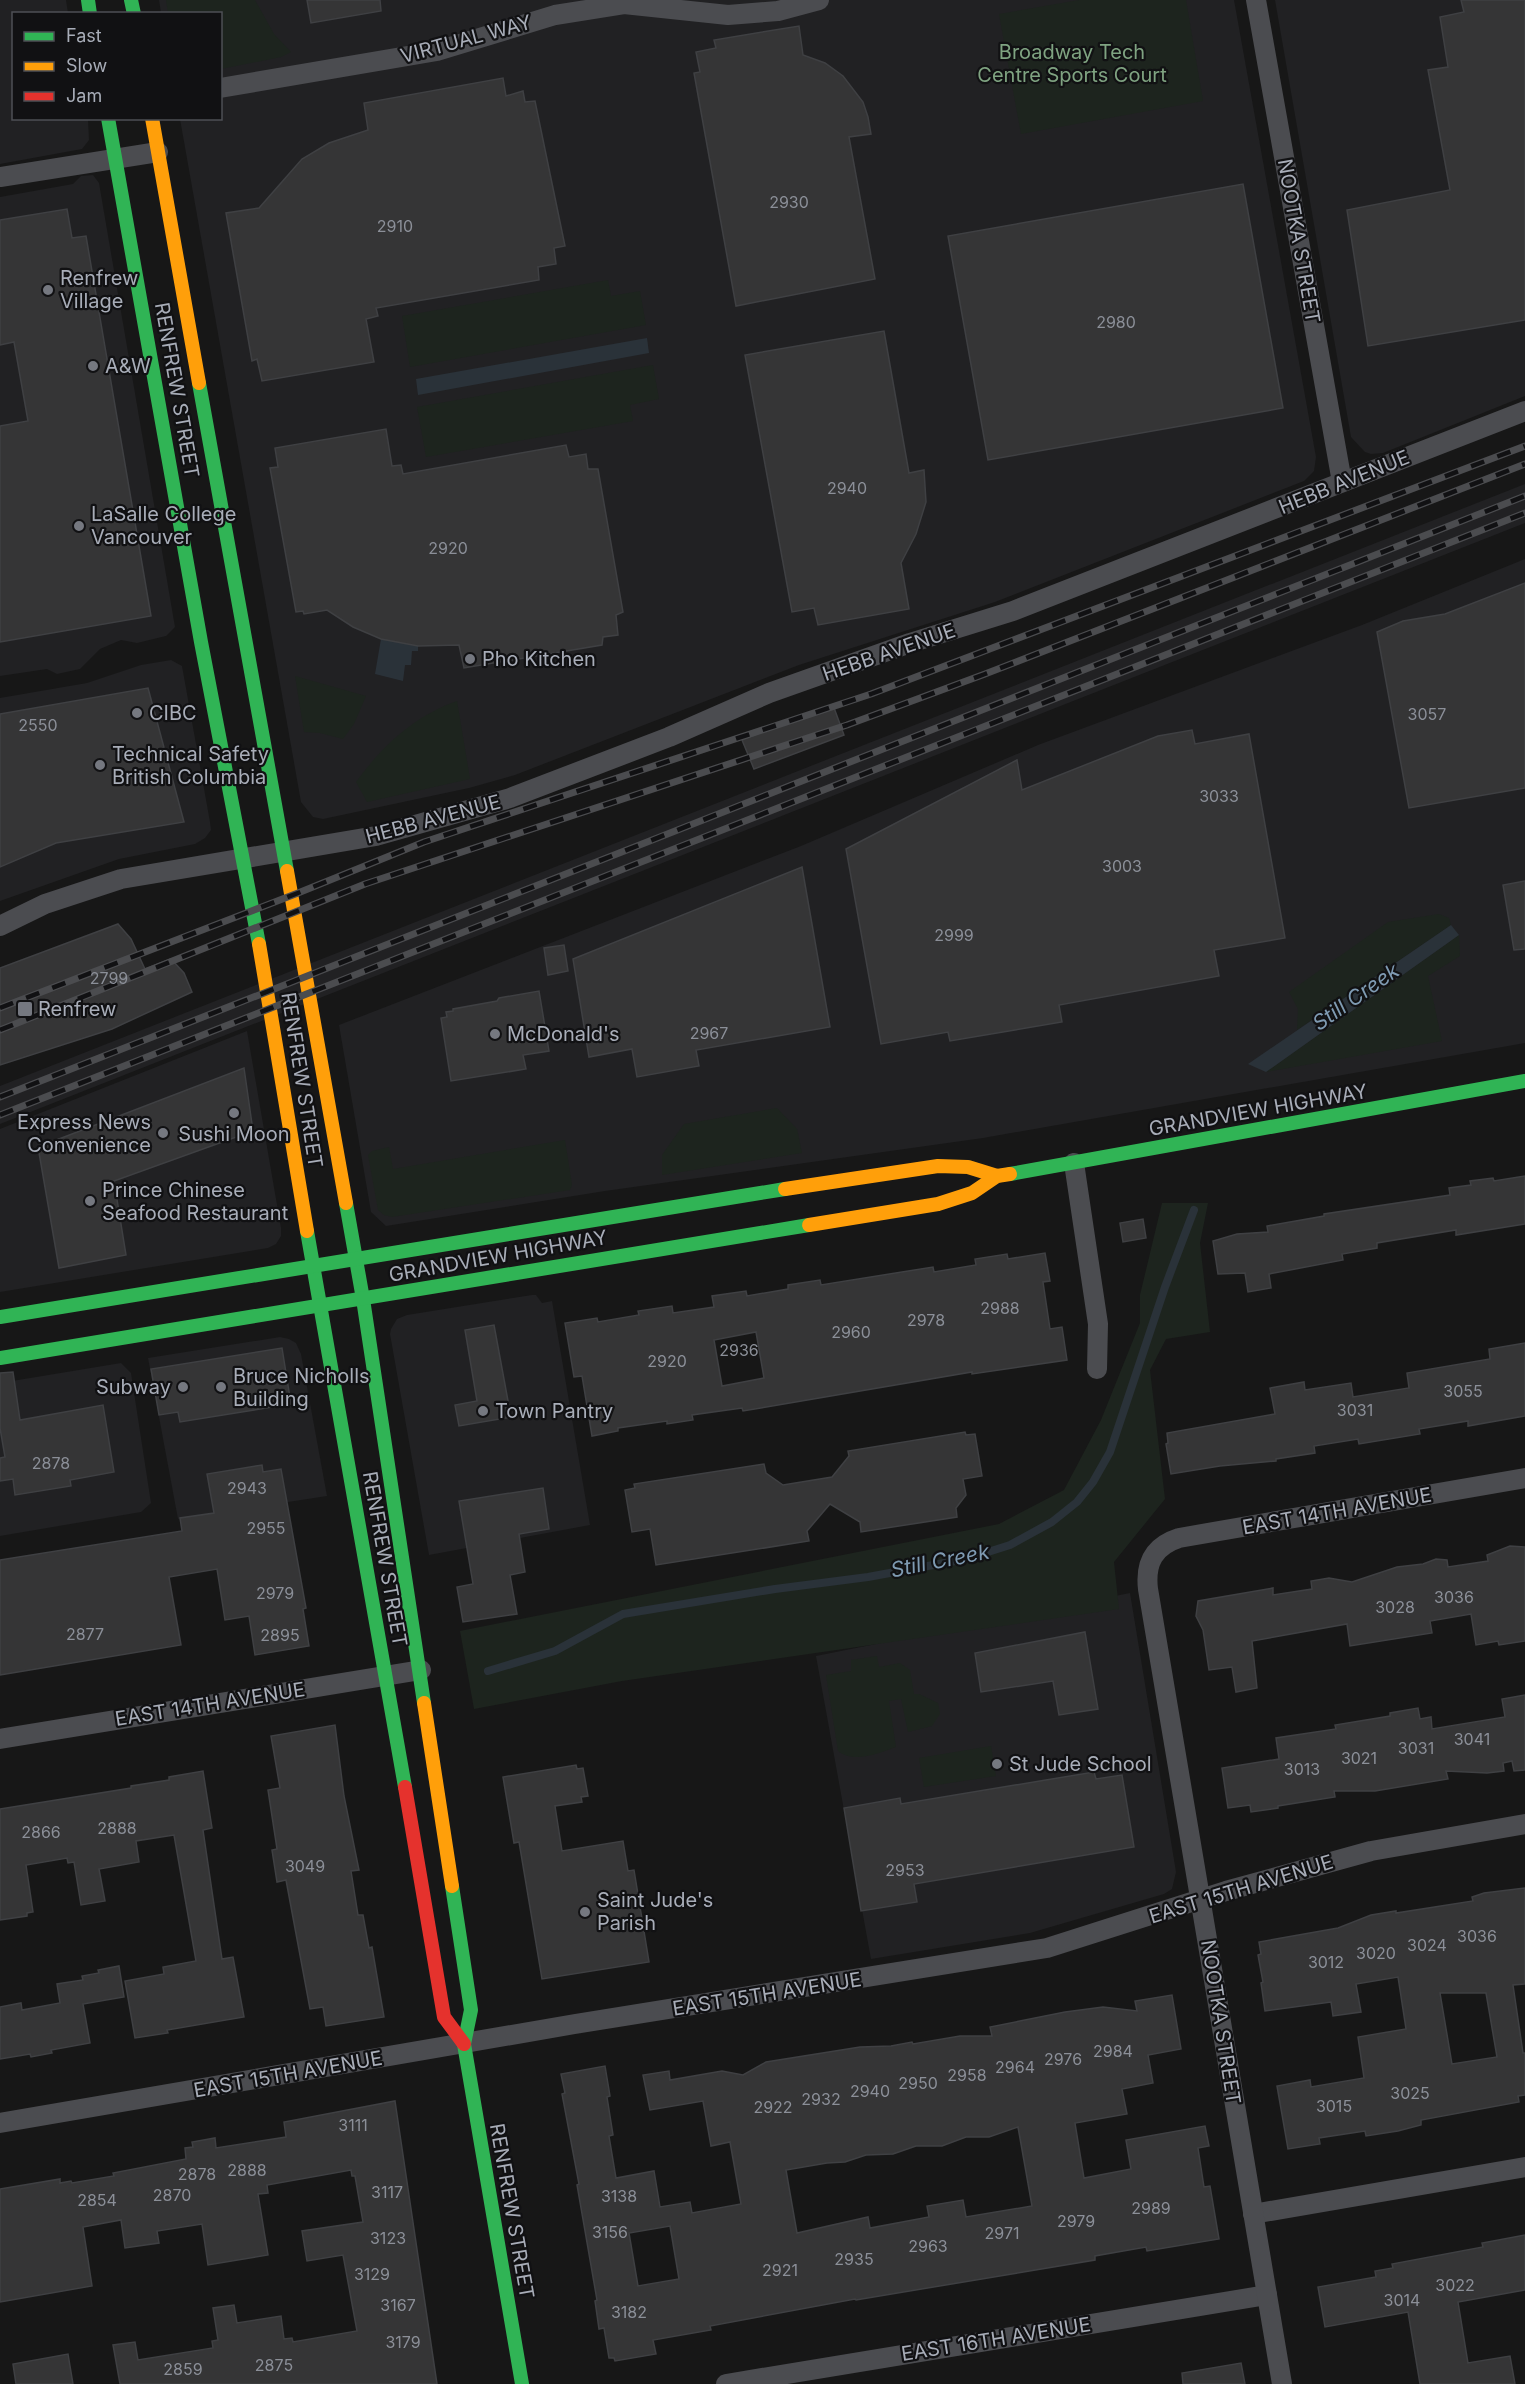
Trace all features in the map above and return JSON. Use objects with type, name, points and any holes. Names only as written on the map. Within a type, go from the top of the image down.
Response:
[{"type":"street","name":"VIRTUAL WAY","points":[[222,88],[437,51],[555,15],[624,4],[728,15],[778,11],[819,0]]},
{"type":"street","name":"NOOTKA STREET","points":[[1256,0],[1342,482]]},
{"type":"street","name":"RENFREW STREET","points":[[108,120],[201,642],[268,993],[312,1266],[386,1676],[444,2017],[464,2044]]},
{"type":"street","name":"RENFREW STREET","points":[[152,120],[363,1299],[471,2010],[464,2044],[522,2384]]},
{"type":"street","points":[[0,177],[158,152]]},
{"type":"street","name":"HEBB AVENUE","points":[[0,926],[45,904],[121,879],[376,836],[510,798],[669,737],[769,693],[910,643],[1013,611],[1525,411]]},
{"type":"street","name":"GRANDVIEW HIGHWAY","points":[[0,1358],[938,1204],[972,1192],[997,1176],[1525,1081]]},
{"type":"street","points":[[1074,1163],[1098,1324],[1097,1369]]},
{"type":"street","name":"GRANDVIEW HIGHWAY","points":[[0,1317],[645,1210],[893,1172],[938,1166],[968,1167],[997,1176]]},
{"type":"street","name":"EAST 14TH AVENUE","points":[[1153,1554],[1168,1542],[1179,1538],[1525,1478]]},
{"type":"street","name":"NOOTKA STREET","points":[[1153,1554],[1148,1568],[1148,1589],[1282,2384]]},
{"type":"street","name":"EAST 14TH AVENUE","points":[[0,1739],[421,1670]]},
{"type":"street","name":"EAST 15TH AVENUE","points":[[0,2123],[1047,1948],[1201,1899],[1371,1851],[1525,1824]]},
{"type":"street","points":[[1253,2214],[1525,2168]]},
{"type":"street","name":"EAST 16TH AVENUE","points":[[726,2384],[1267,2295]]},
{"type":"shaded area","points":[[0,0],[66,0],[68,12],[12,12],[12,120],[88,120],[89,140],[82,149],[0,164]]},
{"type":"shaded area","points":[[159,0],[1234,0],[1316,457],[1314,471],[1304,481],[995,602],[799,665],[515,775],[469,788],[323,819],[313,817],[301,802],[180,120],[222,120],[222,12],[161,12]]},
{"type":"shaded area","points":[[1275,0],[1525,0],[1525,396],[1383,453],[1365,452],[1351,437]]},
{"type":"shaded area","points":[[93,175],[99,183],[175,627],[166,636],[137,643],[121,640],[100,649],[80,669],[57,674],[47,669],[0,676],[0,197],[73,184],[81,176]]},
{"type":"shaded area","points":[[1525,484],[1525,523],[0,1124],[0,1086]]},
{"type":"shaded area","points":[[1525,559],[1525,1043],[983,1138],[605,1191],[386,1226],[371,1212],[339,1025],[801,846],[1038,745],[1362,625]]},
{"type":"shaded area","points":[[171,660],[182,666],[211,830],[205,838],[195,844],[119,859],[0,901],[0,698],[87,683],[141,665]]},
{"type":"shaded area","points":[[247,1031],[281,1228],[281,1236],[276,1244],[268,1248],[0,1292],[0,1129]]},
{"type":"shaded area","points":[[536,1295],[542,1303],[552,1301],[590,1525],[429,1555],[390,1334],[391,1329],[397,1319],[407,1315]]},
{"type":"shaded area","points":[[280,1337],[296,1343],[301,1354],[327,1496],[178,1519],[148,1358]]},
{"type":"shaded area","points":[[121,1363],[131,1373],[151,1503],[141,1512],[0,1536],[0,1383]]},
{"type":"shaded area","name":"St Jude School","points":[[1130,1593],[1176,1872],[1172,1889],[1164,1894],[1030,1933],[871,1959],[816,1656]]},
{"type":"green space","points":[[166,0],[255,0],[274,34],[291,52],[281,57],[222,69],[222,12],[168,12]]},
{"type":"green space","name":"Broadway Tech Centre Sports Court","points":[[1079,0],[1186,0],[1203,101],[1021,134],[999,14]]},
{"type":"green space","points":[[608,280],[611,296],[640,291],[646,325],[410,367],[402,316]]},
{"type":"green space","points":[[653,365],[659,399],[630,405],[633,421],[426,457],[417,407]]},
{"type":"green space","points":[[295,676],[366,696],[354,724],[343,739],[320,733],[304,732]]},
{"type":"green space","points":[[457,701],[470,779],[367,802],[356,782],[377,756],[388,744],[426,715]]},
{"type":"green space","points":[[1439,914],[1449,918],[1451,925],[1297,1030],[1298,1009],[1289,992],[1388,922]]},
{"type":"green space","points":[[1459,935],[1460,956],[1428,976],[1442,1041],[1266,1072]]},
{"type":"green space","points":[[777,1108],[797,1129],[802,1153],[662,1175],[662,1155],[684,1124]]},
{"type":"green space","points":[[565,1140],[572,1185],[570,1190],[392,1217],[378,1210],[368,1155],[372,1151],[389,1147],[393,1169]]},
{"type":"green space","points":[[1162,1203],[1208,1203],[1200,1243],[1210,1332],[1166,1339],[1150,1370],[1165,1499],[1114,1562],[1119,1609],[622,1681],[474,1709],[460,1631],[999,1524],[1064,1490],[1101,1420],[1140,1323],[1140,1295]]},
{"type":"green space","points":[[877,1656],[879,1667],[900,1663],[910,1670],[914,1694],[938,1703],[940,1714],[932,1726],[908,1732],[901,1699],[889,1701],[896,1747],[867,1756],[844,1755],[838,1751],[826,1675],[851,1671],[851,1660]]},
{"type":"green space","points":[[991,1746],[996,1776],[924,1787],[919,1758]]},
{"type":"water","points":[[647,338],[649,353],[418,395],[416,379]]},
{"type":"water","points":[[381,639],[418,646],[418,651],[412,651],[411,665],[405,665],[403,681],[375,674]]},
{"type":"water","points":[[1451,925],[1459,935],[1266,1072],[1248,1064]]},
{"type":"building","points":[[307,0],[380,0],[381,11],[311,23]]},
{"type":"building","points":[[1461,0],[1525,0],[1525,320],[1368,346],[1347,210],[1450,190],[1428,70],[1448,67],[1440,17],[1464,12]]},
{"type":"building","points":[[799,26],[803,55],[825,63],[843,76],[863,102],[868,117],[871,134],[849,137],[875,279],[736,306],[694,73],[700,72],[696,52],[716,48],[714,40]]},
{"type":"building","points":[[503,78],[506,96],[523,91],[525,102],[535,101],[565,246],[554,248],[556,264],[538,267],[539,280],[376,308],[378,316],[366,319],[374,362],[262,381],[257,359],[252,361],[226,213],[259,208],[302,159],[329,143],[368,130],[364,103]]},
{"type":"building","points":[[1243,184],[1283,408],[988,460],[948,236]]},
{"type":"building","name":"LaSalle College Vancouver","points":[[67,209],[72,238],[86,236],[151,616],[0,642],[0,426],[28,421],[14,342],[0,345],[0,220]]},
{"type":"building","points":[[884,331],[909,473],[924,470],[926,502],[916,534],[901,563],[909,609],[818,625],[814,608],[792,612],[745,355]]},
{"type":"building","points":[[386,429],[392,466],[401,465],[403,474],[566,445],[569,457],[586,454],[588,469],[598,469],[623,612],[616,615],[618,635],[603,637],[602,645],[464,668],[459,645],[418,646],[381,639],[353,627],[327,610],[304,614],[303,611],[296,612],[270,468],[278,467],[275,448]]},
{"type":"building","points":[[1525,583],[1525,788],[1409,808],[1377,632],[1403,621],[1445,614]]},
{"type":"building","points":[[148,688],[184,822],[56,843],[0,867],[0,714]]},
{"type":"building","points":[[833,705],[844,735],[754,769],[742,740]]},
{"type":"building","points":[[1192,730],[1195,744],[1249,734],[1285,938],[1214,950],[1219,976],[1059,1005],[1062,1022],[950,1041],[948,1032],[881,1044],[846,849],[1017,760],[1022,790],[1158,736]]},
{"type":"building","points":[[802,867],[830,1027],[696,1050],[699,1066],[637,1077],[632,1049],[589,1057],[573,959]]},
{"type":"building","points":[[1525,881],[1525,949],[1514,950],[1503,885]]},
{"type":"building","points":[[118,924],[131,939],[145,969],[171,959],[184,973],[192,992],[112,1029],[0,1065],[0,968]]},
{"type":"building","points":[[564,945],[568,971],[548,975],[544,948]]},
{"type":"building","name":"McDonald's","points":[[539,991],[549,1051],[523,1055],[526,1069],[451,1081],[441,1018],[447,1017],[446,1012],[497,1001],[499,998]]},
{"type":"building","points":[[244,1068],[253,1131],[114,1181],[126,1255],[59,1268],[38,1147]]},
{"type":"building","points":[[1525,1176],[1525,1224],[1456,1235],[1456,1230],[1377,1243],[1377,1248],[1342,1254],[1343,1260],[1269,1274],[1271,1288],[1248,1292],[1245,1273],[1218,1274],[1213,1241],[1237,1234],[1268,1232],[1267,1226],[1324,1216],[1324,1214],[1450,1195],[1449,1188],[1471,1185],[1470,1181],[1493,1178],[1494,1181]]},
{"type":"building","points":[[1143,1219],[1146,1238],[1123,1242],[1120,1223]]},
{"type":"building","points":[[1045,1253],[1050,1281],[1043,1282],[1050,1329],[1062,1327],[1067,1360],[972,1374],[972,1372],[743,1411],[742,1408],[692,1415],[693,1420],[618,1428],[618,1431],[592,1436],[582,1376],[574,1377],[565,1323],[597,1318],[598,1322],[639,1315],[638,1311],[672,1306],[673,1313],[714,1307],[712,1296],[746,1291],[747,1296],[788,1289],[788,1285],[820,1280],[821,1285],[933,1267],[934,1272],[976,1265],[975,1259],[1007,1254],[1008,1259]],"holes":[[[756,1332],[764,1378],[722,1386],[714,1340]]]},
{"type":"building","points":[[494,1325],[511,1417],[459,1426],[455,1405],[477,1401],[465,1330]]},
{"type":"building","points":[[1525,1343],[1525,1416],[1468,1426],[1468,1421],[1419,1429],[1420,1434],[1359,1444],[1358,1439],[1314,1446],[1315,1453],[1276,1459],[1276,1461],[1220,1466],[1171,1474],[1166,1444],[1168,1443],[1167,1433],[1275,1414],[1270,1388],[1304,1382],[1305,1390],[1351,1383],[1353,1397],[1409,1388],[1407,1373],[1490,1359],[1489,1349]]},
{"type":"building","name":"Bruce Nicholls Building","points":[[282,1348],[291,1404],[180,1422],[178,1412],[159,1415],[151,1369]]},
{"type":"building","points":[[13,1372],[20,1420],[103,1405],[114,1472],[70,1480],[71,1486],[15,1495],[13,1479],[0,1481],[0,1458],[5,1457],[0,1428],[0,1373]]},
{"type":"building","points":[[965,1432],[966,1435],[975,1434],[982,1476],[963,1479],[966,1495],[956,1508],[957,1517],[861,1532],[860,1522],[830,1504],[807,1531],[809,1541],[656,1565],[650,1529],[632,1532],[625,1490],[635,1488],[634,1484],[764,1464],[766,1473],[783,1485],[832,1477],[849,1456],[848,1451]]},
{"type":"building","points":[[262,1465],[263,1472],[281,1469],[306,1608],[303,1609],[309,1646],[255,1655],[249,1616],[225,1620],[217,1569],[169,1577],[181,1645],[0,1675],[0,1560],[182,1531],[180,1518],[214,1513],[207,1474]]},
{"type":"building","points":[[543,1488],[549,1529],[519,1534],[525,1572],[510,1575],[517,1614],[463,1622],[457,1587],[473,1584],[459,1501]]},
{"type":"building","points":[[1510,1546],[1525,1547],[1525,1641],[1499,1645],[1498,1641],[1476,1645],[1471,1614],[1430,1621],[1432,1633],[1350,1646],[1347,1624],[1252,1641],[1257,1688],[1236,1692],[1232,1667],[1209,1670],[1203,1630],[1196,1616],[1198,1601],[1273,1588],[1273,1595],[1312,1589],[1311,1581],[1329,1578],[1352,1582],[1397,1567],[1423,1564],[1436,1559],[1447,1560],[1448,1567],[1488,1561],[1487,1555]]},
{"type":"building","points":[[1085,1632],[1098,1709],[1059,1715],[1053,1681],[981,1692],[975,1653]]},
{"type":"building","points":[[1525,1695],[1525,1770],[1514,1771],[1512,1761],[1503,1763],[1504,1771],[1487,1773],[1446,1771],[1448,1779],[1375,1791],[1334,1791],[1335,1797],[1278,1806],[1278,1808],[1251,1812],[1250,1805],[1228,1808],[1222,1768],[1279,1759],[1276,1738],[1336,1729],[1335,1725],[1390,1716],[1390,1713],[1418,1708],[1420,1719],[1431,1717],[1432,1729],[1505,1717],[1502,1699]]},
{"type":"building","points":[[335,1725],[344,1796],[359,1870],[351,1871],[358,1915],[363,1915],[369,1948],[372,1947],[384,2017],[326,2026],[323,2007],[310,2009],[286,1880],[277,1882],[272,1850],[277,1849],[268,1790],[280,1788],[271,1736]]},
{"type":"building","name":"Saint Jude's Parish","points":[[576,1765],[577,1769],[583,1768],[588,1796],[581,1797],[582,1802],[555,1806],[562,1851],[623,1841],[628,1871],[634,1870],[649,1962],[542,1979],[519,1842],[514,1843],[503,1777]]},
{"type":"building","points":[[203,1771],[212,1828],[203,1830],[222,1959],[233,1957],[244,2017],[167,2030],[168,2033],[135,2038],[125,1981],[164,1974],[163,1967],[196,1961],[174,1835],[136,1841],[139,1862],[99,1869],[105,1901],[81,1905],[74,1862],[68,1863],[67,1858],[26,1865],[33,1912],[27,1913],[27,1916],[0,1920],[0,1809],[131,1788],[131,1786],[169,1780],[169,1777]]},
{"type":"building","points":[[1094,1772],[1096,1779],[1122,1775],[1134,1847],[914,1884],[917,1902],[861,1911],[844,1808],[900,1798],[901,1804]]},
{"type":"building","points":[[1525,1888],[1525,1984],[1513,1985],[1523,2053],[1525,2053],[1525,2095],[1518,2096],[1519,2102],[1421,2120],[1421,2125],[1398,2131],[1366,2136],[1365,2131],[1319,2138],[1320,2144],[1288,2149],[1277,2086],[1310,2080],[1311,2087],[1364,2078],[1358,2037],[1406,2029],[1398,1977],[1356,1984],[1361,2012],[1333,2016],[1331,2002],[1265,2011],[1258,1955],[1261,1954],[1259,1942],[1338,1928],[1371,1915],[1473,1901],[1472,1897],[1484,1893]],"holes":[[[1440,1993],[1486,1993],[1497,2057],[1452,2064]]]},
{"type":"building","points":[[119,1966],[124,1997],[83,2004],[90,2043],[51,2050],[52,2053],[31,2057],[30,2054],[0,2059],[0,2007],[21,2003],[22,2010],[60,2003],[57,1984],[83,1980],[82,1976]]},
{"type":"building","points":[[1172,1995],[1181,2049],[1148,2055],[1153,2083],[1122,2089],[1127,2114],[1075,2123],[1084,2178],[1131,2169],[1126,2140],[1205,2126],[1209,2146],[1198,2148],[1204,2187],[1210,2186],[1219,2239],[1147,2251],[1146,2247],[1095,2256],[1095,2260],[855,2299],[710,2326],[711,2330],[653,2340],[656,2354],[615,2361],[614,2358],[609,2358],[604,2328],[599,2329],[595,2301],[597,2300],[562,2094],[565,2093],[561,2074],[605,2066],[613,2135],[609,2136],[616,2178],[654,2171],[660,2207],[690,2202],[692,2213],[741,2204],[730,2142],[711,2146],[703,2101],[650,2110],[643,2075],[669,2071],[670,2080],[722,2071],[743,2075],[766,2062],[860,2047],[891,2046],[912,2042],[913,2044],[960,2036],[992,2036],[990,2027],[1065,2012],[1103,2007],[1137,2011],[1135,2001]],"holes":[[[1018,2127],[1032,2206],[966,2217],[963,2200],[927,2206],[929,2217],[870,2228],[868,2217],[797,2233],[786,2170],[845,2162],[866,2155],[893,2154],[916,2146],[942,2146],[966,2137],[989,2137]],[[670,2226],[679,2279],[638,2286],[629,2233]]]},
{"type":"building","points":[[395,2101],[437,2384],[120,2384],[113,2345],[135,2342],[138,2360],[213,2348],[212,2341],[218,2340],[213,2308],[234,2305],[237,2323],[281,2316],[284,2339],[292,2338],[293,2342],[357,2331],[343,2255],[307,2261],[302,2231],[363,2222],[355,2176],[352,2176],[351,2170],[267,2185],[268,2193],[258,2194],[268,2255],[208,2265],[202,2224],[157,2231],[159,2243],[125,2248],[121,2220],[83,2227],[92,2286],[0,2302],[0,2189],[60,2179],[60,2183],[71,2181],[72,2183],[114,2176],[113,2173],[186,2159],[185,2148],[193,2147],[192,2142],[215,2138],[216,2148],[286,2137],[284,2122]]},
{"type":"building","points":[[1525,2235],[1525,2290],[1458,2302],[1468,2363],[1510,2356],[1515,2384],[1420,2384],[1408,2312],[1325,2327],[1318,2287],[1376,2277],[1375,2271],[1393,2268],[1392,2264],[1483,2247],[1482,2243]]},
{"type":"building","points":[[68,2354],[73,2384],[16,2384],[13,2364]]},
{"type":"building","points":[[1241,2363],[1245,2384],[1183,2384],[1182,2373]]},
{"type":"waterway","name":"Still Creek","points":[[488,1671],[555,1651],[623,1614],[775,1589],[868,1577],[966,1559],[1010,1545],[1052,1522],[1077,1502],[1093,1482],[1110,1452],[1165,1287],[1194,1210]]},
{"type":"railway","points":[[0,1008],[424,842],[871,694],[1525,446]]},
{"type":"railway","points":[[0,1030],[365,884],[847,725],[985,674],[1525,464]]},
{"type":"railway","points":[[0,1097],[1525,496]]},
{"type":"railway","points":[[0,1115],[1525,513]]},
{"type":"traffic: fast","points":[[88,0],[90,12]]},
{"type":"traffic: fast","points":[[131,0],[134,12]]},
{"type":"traffic: fast","points":[[108,120],[201,642],[259,944]]},
{"type":"traffic: fast","points":[[199,383],[287,871]]},
{"type":"traffic: fast","points":[[1010,1174],[1525,1081]]},
{"type":"traffic: fast","points":[[0,1317],[785,1189]]},
{"type":"traffic: fast","points":[[346,1203],[363,1299],[424,1703]]},
{"type":"traffic: fast","points":[[0,1358],[809,1225]]},
{"type":"traffic: fast","points":[[307,1231],[405,1787]]},
{"type":"traffic: fast","points":[[452,1886],[471,2010],[464,2044],[522,2384]]},
{"type":"traffic: slow","points":[[152,120],[199,383]]},
{"type":"traffic: slow","points":[[287,871],[346,1203]]},
{"type":"traffic: slow","points":[[259,944],[307,1231]]},
{"type":"traffic: slow","points":[[785,1189],[938,1166],[968,1167],[997,1176]]},
{"type":"traffic: slow","points":[[809,1225],[938,1204],[972,1193],[997,1176],[1010,1174]]},
{"type":"traffic: slow","points":[[424,1703],[452,1886]]},
{"type":"traffic: jam","points":[[405,1787],[444,2017],[464,2044]]},
{"type":"place","name":"Renfrew Village","points":[[48,290]]},
{"type":"place","name":"A&W","points":[[93,366]]},
{"type":"place","name":"LaSalle College Vancouver","points":[[79,526]]},
{"type":"place","name":"Pho Kitchen","points":[[470,659]]},
{"type":"place","name":"CIBC","points":[[137,713]]},
{"type":"place","name":"Technical Safety British Columbia","points":[[100,765]]},
{"type":"place","name":"Renfrew","points":[[25,1009]]},
{"type":"place","name":"McDonald's","points":[[495,1034]]},
{"type":"place","name":"Sushi Moon","points":[[234,1113]]},
{"type":"place","name":"Express News Convenience","points":[[163,1133]]},
{"type":"place","name":"Prince Chinese Seafood Restaurant","points":[[90,1201]]},
{"type":"place","name":"Subway","points":[[183,1387]]},
{"type":"place","name":"Bruce Nicholls Building","points":[[221,1387]]},
{"type":"place","name":"Town Pantry","points":[[483,1411]]},
{"type":"place","name":"St Jude School","points":[[997,1764]]},
{"type":"place","name":"Saint Jude's Parish","points":[[585,1912]]}]
